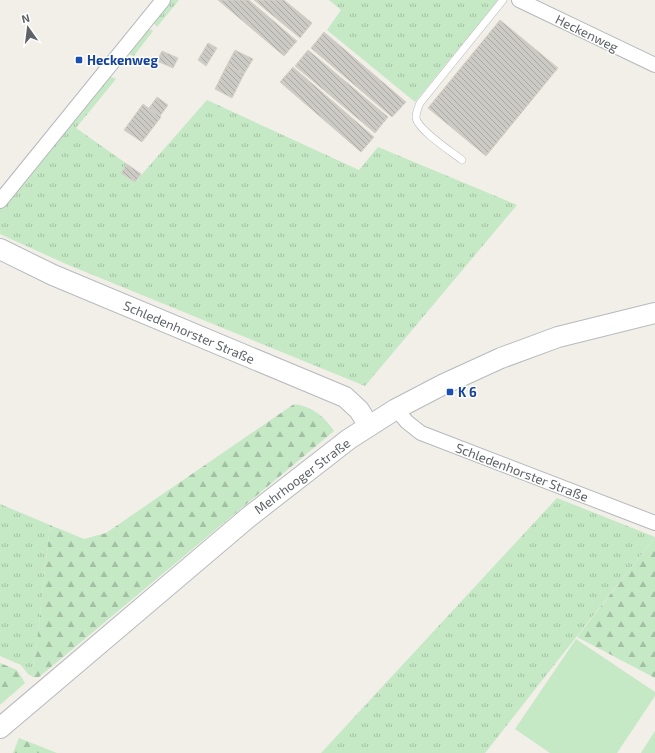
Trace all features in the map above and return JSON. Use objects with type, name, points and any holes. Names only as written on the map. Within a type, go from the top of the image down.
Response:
[{"type":"main road","name":"Schledenhorster Straße","points":[[0,249],[53,275],[345,397],[359,410],[370,426]]},
{"type":"main road","name":"Mehrhooger Straße","points":[[0,728],[250,516],[349,439],[396,409],[444,384],[501,358],[558,337],[655,313]]},
{"type":"street","points":[[0,201],[163,0]]},
{"type":"street","name":"Heckenweg","points":[[519,0],[655,66]]},
{"type":"street","name":"Schledenhorster Straße","points":[[396,409],[407,422],[421,434],[655,523]]},
{"type":"lane","points":[[462,160],[421,127],[416,120],[416,112],[420,103],[503,0]]},
{"type":"green space","points":[[169,0],[179,0],[157,27],[152,21]]},
{"type":"green space","points":[[329,0],[498,0],[415,102],[327,30],[341,10]]},
{"type":"green space","points":[[146,27],[153,31],[133,57],[130,54],[131,47]]},
{"type":"green space","points":[[109,76],[116,79],[76,128],[127,164],[121,173],[135,182],[207,100],[359,170],[378,147],[517,205],[365,386],[66,264],[0,234],[0,208]]},
{"type":"green space","points":[[294,404],[307,407],[322,416],[334,431],[39,677],[33,677],[50,525],[84,539],[106,533]]},
{"type":"green space","points":[[557,498],[655,537],[485,753],[321,753]]},
{"type":"green space","points":[[0,504],[50,525],[33,677],[28,674],[21,665],[0,656]]},
{"type":"green space","points":[[655,537],[655,678],[577,637]]},
{"type":"green space","points":[[576,639],[655,692],[655,696],[617,753],[550,753],[515,729]]},
{"type":"green space","points":[[0,663],[17,670],[25,683],[0,705]]},
{"type":"green space","points":[[655,731],[655,753],[641,753]]},
{"type":"green space","points":[[19,738],[57,753],[13,753]]},
{"type":"building","points":[[218,0],[249,0],[297,41],[284,56]]},
{"type":"building","points":[[254,0],[284,0],[312,23],[300,38]]},
{"type":"building","points":[[500,20],[558,68],[486,156],[428,108]]},
{"type":"building","points":[[324,32],[406,102],[392,117],[311,48]]},
{"type":"building","points":[[208,43],[217,48],[206,66],[198,60]]},
{"type":"building","points":[[235,50],[253,59],[244,74],[227,65]]},
{"type":"building","points":[[308,50],[388,117],[375,133],[295,66]]},
{"type":"building","points":[[162,51],[178,58],[173,68],[157,61]]},
{"type":"building","points":[[227,65],[244,74],[232,98],[215,89]]},
{"type":"building","points":[[293,67],[374,137],[361,152],[280,82]]},
{"type":"building","points":[[157,97],[168,105],[160,116],[149,108]]},
{"type":"building","points":[[143,104],[161,117],[142,142],[124,130]]},
{"type":"building","points":[[127,164],[141,174],[135,182],[121,173]]},
{"type":"place","name":"Heckenweg","points":[[79,60]]},
{"type":"place","name":"K 6","points":[[450,392]]}]
